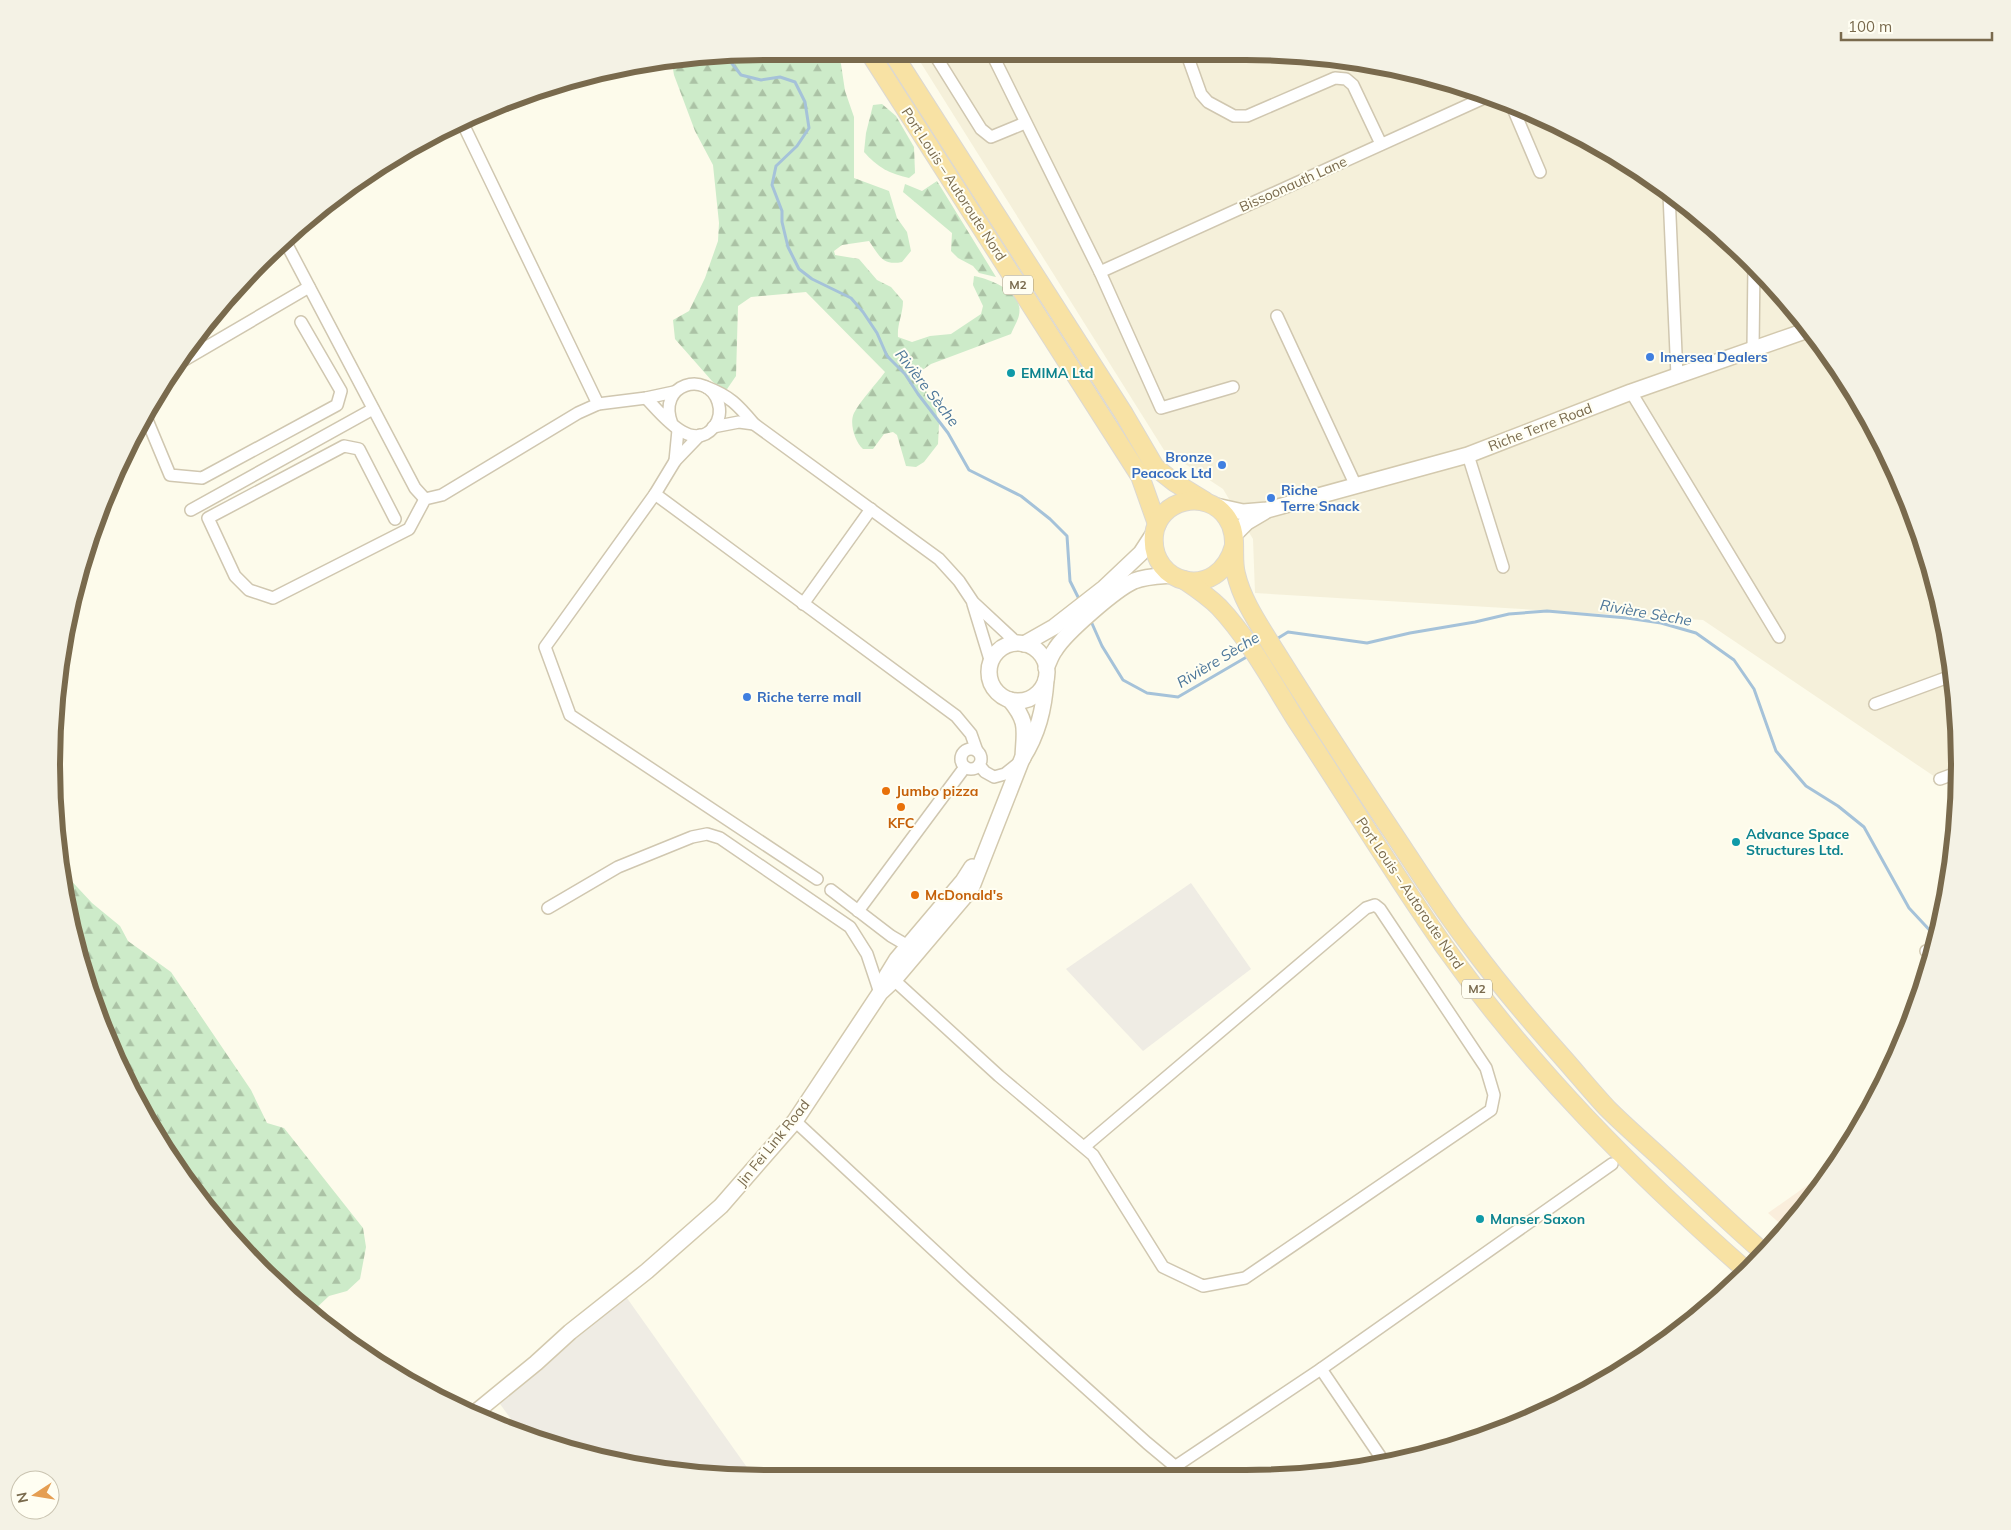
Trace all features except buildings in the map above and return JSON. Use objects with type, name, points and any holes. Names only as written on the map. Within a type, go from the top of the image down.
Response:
[{"type":"highway","name":"Port Louis – Autoroute Nord","points":[[874,60],[1140,476],[1156,528]]},
{"type":"highway","name":"Port Louis – Autoroute Nord","points":[[897,60],[1124,414],[1155,467],[1174,482],[1210,504]]},
{"type":"highway","points":[[1156,528],[1165,512],[1176,504],[1190,500],[1210,504]]},
{"type":"highway","name":"M2","points":[[1210,504],[1226,515],[1231,524],[1234,540]]},
{"type":"highway","name":"M2","points":[[1156,528],[1154,545],[1157,557],[1164,567],[1178,577]]},
{"type":"highway","name":"Port Louis – Autoroute Nord","points":[[1234,540],[1235,572],[1245,601],[1263,632],[1342,757],[1440,904],[1473,949],[1532,1022],[1606,1107],[1759,1249]]},
{"type":"highway","points":[[1178,577],[1195,582],[1217,574],[1225,567],[1231,557],[1234,540]]},
{"type":"highway","name":"Port Louis – Autoroute Nord","points":[[1178,577],[1205,594],[1220,609],[1247,645],[1388,864],[1481,996],[1536,1063],[1584,1116],[1678,1210],[1742,1267]]},
{"type":"main road","name":"Riche Terre Road","points":[[1268,510],[1468,455],[1631,392],[1802,332]]},
{"type":"main road","points":[[1210,504],[1243,512],[1268,510]]},
{"type":"main road","points":[[1234,540],[1247,522],[1268,510]]},
{"type":"main road","points":[[1022,760],[1024,722],[1021,713],[1010,700],[995,690],[991,682],[990,663],[1004,646],[1020,643],[1054,627],[1104,588],[1141,553],[1156,528]]},
{"type":"main road","points":[[1010,700],[1028,699],[1042,688],[1054,650],[1062,640],[1100,605],[1133,581],[1149,577],[1178,577]]},
{"type":"main road","points":[[1020,643],[1035,648],[1042,657],[1046,674],[1044,707],[1034,741],[1022,760]]},
{"type":"main road","name":"Jin Fei Link Road","points":[[480,1409],[536,1363],[570,1332],[647,1271],[721,1206],[795,1121],[880,993],[894,980],[913,949],[968,883],[993,834],[1022,760]]},
{"type":"main road","points":[[880,993],[886,976],[913,949]]},
{"type":"street","points":[[938,60],[981,130],[991,137],[1025,123]]},
{"type":"street","points":[[995,60],[1100,272],[1161,408],[1233,387]]},
{"type":"street","points":[[1189,60],[1201,94],[1208,102],[1234,116],[1247,116],[1335,78],[1346,79],[1354,85],[1381,144]]},
{"type":"street","name":"Bissoonauth Lane","points":[[1100,272],[1479,99]]},
{"type":"street","points":[[1515,114],[1540,172]]},
{"type":"street","points":[[465,128],[598,404]]},
{"type":"street","points":[[1669,202],[1676,376]]},
{"type":"street","points":[[288,246],[415,488],[425,499]]},
{"type":"street","points":[[1753,349],[1754,276]]},
{"type":"street","points":[[192,356],[309,287]]},
{"type":"street","points":[[1277,316],[1356,486]]},
{"type":"street","points":[[148,423],[170,475],[202,478],[337,405],[341,391],[301,322]]},
{"type":"street","points":[[394,519],[359,449],[344,446],[208,518],[235,576],[249,590],[272,598],[409,529],[425,499],[442,495],[578,413],[598,404],[646,398],[674,392],[690,384],[706,387],[724,394],[736,403],[754,424],[939,559],[959,581],[973,602],[1020,643]]},
{"type":"street","points":[[706,387],[718,401],[720,410],[714,427]]},
{"type":"street","points":[[674,392],[668,405],[668,414],[675,427],[675,461]]},
{"type":"street","points":[[1631,392],[1779,637]]},
{"type":"street","points":[[646,398],[675,427],[688,435],[700,435]]},
{"type":"street","points":[[191,510],[373,408]]},
{"type":"street","points":[[754,424],[739,422],[714,427],[688,445],[675,461],[656,494],[545,647],[570,715],[817,878]]},
{"type":"street","points":[[1468,455],[1503,567]]},
{"type":"street","points":[[656,494],[940,703],[964,724],[971,734],[980,757],[979,765],[985,772],[994,777],[1005,774],[1022,760]]},
{"type":"street","points":[[803,604],[871,509]]},
{"type":"street","points":[[973,602],[990,663]]},
{"type":"street","points":[[1875,704],[1945,678]]},
{"type":"street","points":[[964,724],[966,738],[961,759],[965,767]]},
{"type":"street","points":[[964,751],[970,749],[977,751]]},
{"type":"street","points":[[965,767],[972,768],[979,765]]},
{"type":"street","points":[[858,911],[965,767]]},
{"type":"street","points":[[1940,778],[1951,775]]},
{"type":"street","points":[[548,908],[618,867],[692,837],[707,834],[720,838],[850,927],[867,954],[880,993]]},
{"type":"street","points":[[831,890],[891,936],[913,949]]},
{"type":"street","points":[[894,980],[1025,1100],[1093,1155],[1163,1267],[1203,1286],[1245,1278],[1491,1110],[1494,1094],[1486,1068],[1380,909],[1375,906],[1366,908],[1084,1147]]},
{"type":"street","points":[[795,1121],[966,1280],[1147,1443],[1179,1469],[1612,1164]]},
{"type":"street","points":[[1321,1369],[1380,1457]]},
{"type":"shaded area","points":[[919,60],[1246,60],[1338,66],[1428,84],[1473,97],[1558,133],[1599,154],[1638,179],[1711,235],[1745,266],[1776,300],[1832,373],[1857,413],[1878,453],[1914,538],[1937,627],[1945,673],[1949,719],[1950,780],[1944,783],[1703,620],[1255,593],[1253,539],[1223,489],[1164,450]]},
{"type":"shaded area","points":[[1191,883],[1251,969],[1143,1051],[1066,969]]},
{"type":"shaded area","points":[[1816,1179],[1781,1224],[1768,1213]]},
{"type":"shaded area","points":[[622,1291],[748,1469],[673,1464],[583,1446],[538,1433],[514,1424],[500,1404]]},
{"type":"green space","points":[[765,60],[839,60],[845,91],[854,117],[854,178],[889,191],[897,218],[907,232],[911,251],[902,262],[885,261],[869,241],[842,245],[834,251],[835,255],[859,259],[877,280],[891,287],[903,301],[898,337],[912,342],[930,336],[951,334],[981,314],[983,306],[973,285],[974,276],[1004,288],[1016,300],[1019,307],[1019,315],[1011,334],[931,364],[915,375],[934,403],[939,424],[938,444],[924,462],[916,467],[906,466],[897,435],[893,432],[884,434],[873,449],[863,449],[860,446],[852,422],[854,413],[885,372],[806,292],[751,297],[738,306],[736,376],[725,392],[712,381],[675,339],[673,320],[689,311],[705,278],[718,241],[719,223],[713,165],[695,131],[674,75],[673,66]]},
{"type":"green space","points":[[882,104],[896,116],[914,147],[915,173],[909,178],[884,169],[864,152],[866,133],[873,105]]},
{"type":"green space","points":[[937,181],[996,277],[979,273],[973,266],[958,258],[951,251],[952,233],[903,192],[905,184],[922,191]]},
{"type":"green space","points":[[70,879],[92,903],[120,926],[128,941],[171,972],[251,1090],[267,1123],[284,1128],[363,1228],[366,1247],[360,1279],[347,1291],[329,1296],[316,1308],[266,1264],[206,1194],[154,1118],[114,1035],[97,992],[84,947]]},
{"type":"waterway","name":"Rivière Sèche","points":[[730,62],[741,75],[761,80],[780,77],[795,82],[805,102],[809,128],[797,146],[776,166],[772,185],[782,211],[782,222],[788,247],[799,269],[812,279],[851,298],[863,312],[877,333],[887,356],[905,374],[948,433],[969,470],[1021,496],[1050,519],[1067,536],[1070,581],[1080,601]]},
{"type":"waterway","name":"Rivière Sèche","points":[[1275,640],[1288,632],[1367,643],[1509,614],[1547,611],[1661,623],[1696,633],[1734,660],[1754,689],[1776,751],[1806,786],[1838,806],[1864,827],[1909,908],[1931,931]]},
{"type":"waterway","name":"Rivière Sèche","points":[[1090,619],[1102,646],[1123,680],[1147,693],[1178,697],[1250,655]]},
{"type":"place","name":"Imersea Dealers","points":[[1650,357]]},
{"type":"place","name":"EMIMA Ltd","points":[[1011,373]]},
{"type":"place","name":"Bronze Peacock Ltd","points":[[1222,465]]},
{"type":"place","name":"Riche Terre Snack","points":[[1271,498]]},
{"type":"place","name":"Riche terre mall","points":[[747,697]]},
{"type":"place","name":"Jumbo pizza","points":[[886,791]]},
{"type":"place","name":"KFC","points":[[901,807]]},
{"type":"place","name":"Advance Space Structures Ltd.","points":[[1736,842]]},
{"type":"place","name":"McDonald's","points":[[915,895]]},
{"type":"place","name":"Manser Saxon","points":[[1480,1219]]}]
